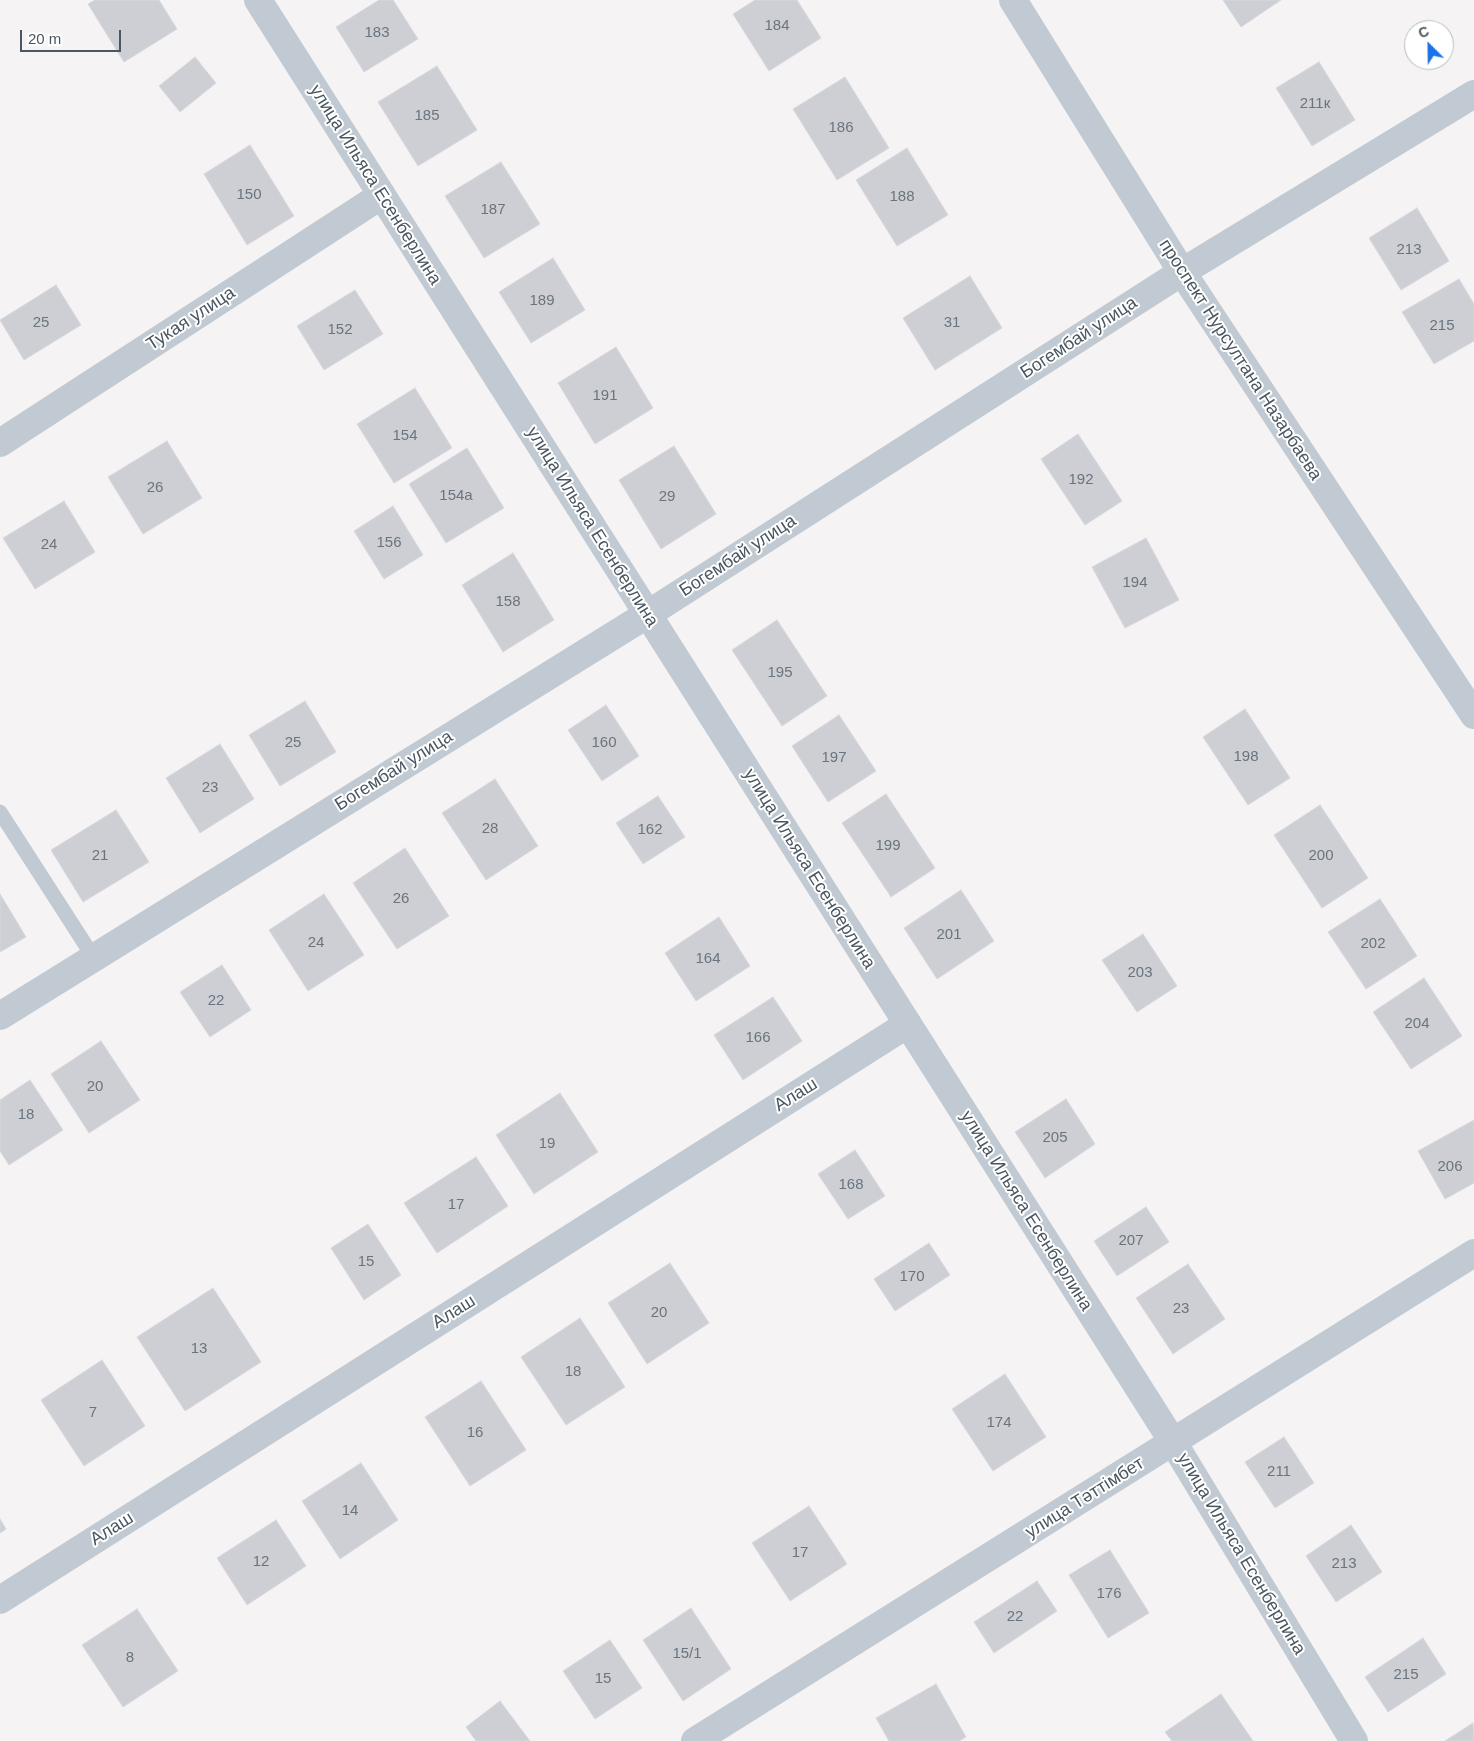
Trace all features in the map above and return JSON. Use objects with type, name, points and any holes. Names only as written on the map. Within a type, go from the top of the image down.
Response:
[{"type":"street","name":"улица Ильяса Есенберлина","points":[[258,0],[1173,1442],[1354,1741]]},
{"type":"street","name":"проспект Нурсултана Назарбаева","points":[[1013,0],[1182,272],[1474,715]]},
{"type":"street","name":"Богембай улица","points":[[0,1016],[648,614],[1182,272],[1474,94]]},
{"type":"street","name":"Тукая улица","points":[[0,443],[382,195]]},
{"type":"street","name":"Алаш","points":[[0,1600],[908,1024]]},
{"type":"street","name":"улица Тәттімбет","points":[[695,1741],[1474,1253]]},
{"type":"lane","points":[[0,812],[94,958]]},
{"type":"building","points":[[95,0],[159,0],[177,29],[124,62],[88,4]]},
{"type":"building","points":[[379,0],[393,0],[418,39],[364,72],[336,27]]},
{"type":"building","points":[[755,0],[797,0],[821,38],[769,71],[733,14]]},
{"type":"building","points":[[1223,0],[1281,0],[1241,27]]},
{"type":"building","points":[[195,57],[216,83],[180,112],[159,86]]},
{"type":"building","points":[[1319,62],[1355,120],[1312,146],[1276,88]]},
{"type":"building","points":[[437,66],[477,130],[418,166],[378,102]]},
{"type":"building","points":[[845,77],[889,148],[837,180],[793,109]]},
{"type":"building","points":[[250,145],[294,216],[247,245],[204,174]]},
{"type":"building","points":[[907,148],[948,215],[897,246],[856,180]]},
{"type":"building","points":[[501,162],[540,224],[484,258],[445,196]]},
{"type":"building","points":[[1417,208],[1449,261],[1401,290],[1369,238]]},
{"type":"building","points":[[553,258],[585,310],[531,343],[499,292]]},
{"type":"building","points":[[970,276],[1002,328],[935,370],[903,318]]},
{"type":"building","points":[[1459,279],[1474,304],[1474,341],[1434,364],[1402,312]]},
{"type":"building","points":[[56,285],[81,325],[24,360],[0,320]]},
{"type":"building","points":[[355,290],[383,334],[324,370],[297,326]]},
{"type":"building","points":[[616,347],[653,408],[595,444],[558,383]]},
{"type":"building","points":[[415,388],[452,448],[394,483],[357,424]]},
{"type":"building","points":[[1078,434],[1122,501],[1085,525],[1041,459]]},
{"type":"building","points":[[167,441],[202,498],[143,534],[108,477]]},
{"type":"building","points":[[674,446],[716,514],[661,549],[619,480]]},
{"type":"building","points":[[467,448],[504,508],[446,543],[409,484]]},
{"type":"building","points":[[64,501],[95,552],[35,589],[3,538]]},
{"type":"building","points":[[393,506],[423,555],[384,579],[354,531]]},
{"type":"building","points":[[1146,538],[1179,600],[1125,628],[1092,567]]},
{"type":"building","points":[[513,553],[554,620],[503,652],[462,585]]},
{"type":"building","points":[[777,620],[827,696],[782,726],[732,650]]},
{"type":"building","points":[[305,701],[336,752],[280,786],[249,735]]},
{"type":"building","points":[[606,705],[639,756],[602,781],[568,730]]},
{"type":"building","points":[[1245,709],[1290,778],[1248,805],[1203,737]]},
{"type":"building","points":[[839,715],[876,771],[828,802],[792,746]]},
{"type":"building","points":[[220,744],[254,799],[200,833],[166,778]]},
{"type":"building","points":[[495,779],[538,846],[486,880],[442,813]]},
{"type":"building","points":[[886,794],[935,868],[891,897],[842,823]]},
{"type":"building","points":[[658,796],[685,837],[643,864],[616,823]]},
{"type":"building","points":[[1320,805],[1368,878],[1322,908],[1274,835]]},
{"type":"building","points":[[116,810],[149,862],[83,902],[51,850]]},
{"type":"building","points":[[405,848],[449,916],[397,949],[353,883]]},
{"type":"building","points":[[961,890],[994,941],[937,979],[904,928]]},
{"type":"building","points":[[0,894],[26,937],[0,952]]},
{"type":"building","points":[[324,894],[364,955],[308,991],[269,930]]},
{"type":"building","points":[[1380,899],[1417,956],[1366,989],[1328,932]]},
{"type":"building","points":[[719,917],[750,966],[696,1001],[665,953]]},
{"type":"building","points":[[1143,934],[1177,986],[1137,1012],[1102,960]]},
{"type":"building","points":[[222,965],[251,1010],[210,1037],[180,992]]},
{"type":"building","points":[[1424,978],[1462,1036],[1411,1069],[1373,1012]]},
{"type":"building","points":[[773,997],[802,1041],[743,1080],[714,1035]]},
{"type":"building","points":[[101,1041],[140,1100],[89,1133],[51,1074]]},
{"type":"building","points":[[30,1080],[63,1130],[9,1165],[0,1151],[0,1100]]},
{"type":"building","points":[[560,1093],[598,1152],[534,1194],[496,1135]]},
{"type":"building","points":[[1066,1099],[1095,1144],[1045,1178],[1015,1132]]},
{"type":"building","points":[[1474,1120],[1474,1183],[1445,1199],[1418,1151]]},
{"type":"building","points":[[855,1150],[885,1196],[848,1219],[818,1174]]},
{"type":"building","points":[[476,1157],[508,1206],[437,1253],[404,1203]]},
{"type":"building","points":[[1146,1207],[1169,1242],[1117,1276],[1094,1241]]},
{"type":"building","points":[[368,1224],[401,1275],[364,1300],[331,1248]]},
{"type":"building","points":[[929,1243],[950,1275],[895,1311],[874,1279]]},
{"type":"building","points":[[670,1263],[709,1323],[647,1364],[608,1303]]},
{"type":"building","points":[[1188,1264],[1225,1319],[1173,1354],[1136,1298]]},
{"type":"building","points":[[213,1288],[261,1362],[185,1411],[137,1337]]},
{"type":"building","points":[[580,1318],[625,1387],[566,1425],[521,1357]]},
{"type":"building","points":[[102,1360],[145,1426],[84,1466],[41,1400]]},
{"type":"building","points":[[1005,1374],[1046,1437],[993,1471],[952,1409]]},
{"type":"building","points":[[481,1381],[526,1450],[470,1486],[425,1417]]},
{"type":"building","points":[[1284,1437],[1314,1483],[1275,1508],[1245,1462]]},
{"type":"building","points":[[361,1463],[398,1520],[340,1559],[302,1501]]},
{"type":"building","points":[[809,1506],[847,1564],[790,1601],[752,1543]]},
{"type":"building","points":[[0,1519],[6,1529],[0,1533]]},
{"type":"building","points":[[276,1520],[306,1566],[247,1605],[217,1558]]},
{"type":"building","points":[[1351,1525],[1382,1572],[1336,1602],[1306,1556]]},
{"type":"building","points":[[1110,1550],[1149,1613],[1108,1638],[1069,1575]]},
{"type":"building","points":[[1037,1581],[1057,1611],[994,1653],[974,1622]]},
{"type":"building","points":[[691,1608],[731,1669],[683,1701],[643,1640]]},
{"type":"building","points":[[137,1609],[178,1671],[123,1707],[82,1645]]},
{"type":"building","points":[[1423,1638],[1446,1674],[1388,1712],[1365,1677]]},
{"type":"building","points":[[610,1640],[642,1688],[595,1719],[563,1671]]},
{"type":"building","points":[[936,1684],[966,1737],[959,1741],[889,1741],[876,1718]]},
{"type":"building","points":[[1221,1694],[1253,1741],[1172,1741],[1165,1732]]},
{"type":"building","points":[[500,1701],[530,1741],[476,1741],[466,1727]]},
{"type":"building","points":[[1473,1723],[1474,1741],[1445,1741]]}]
